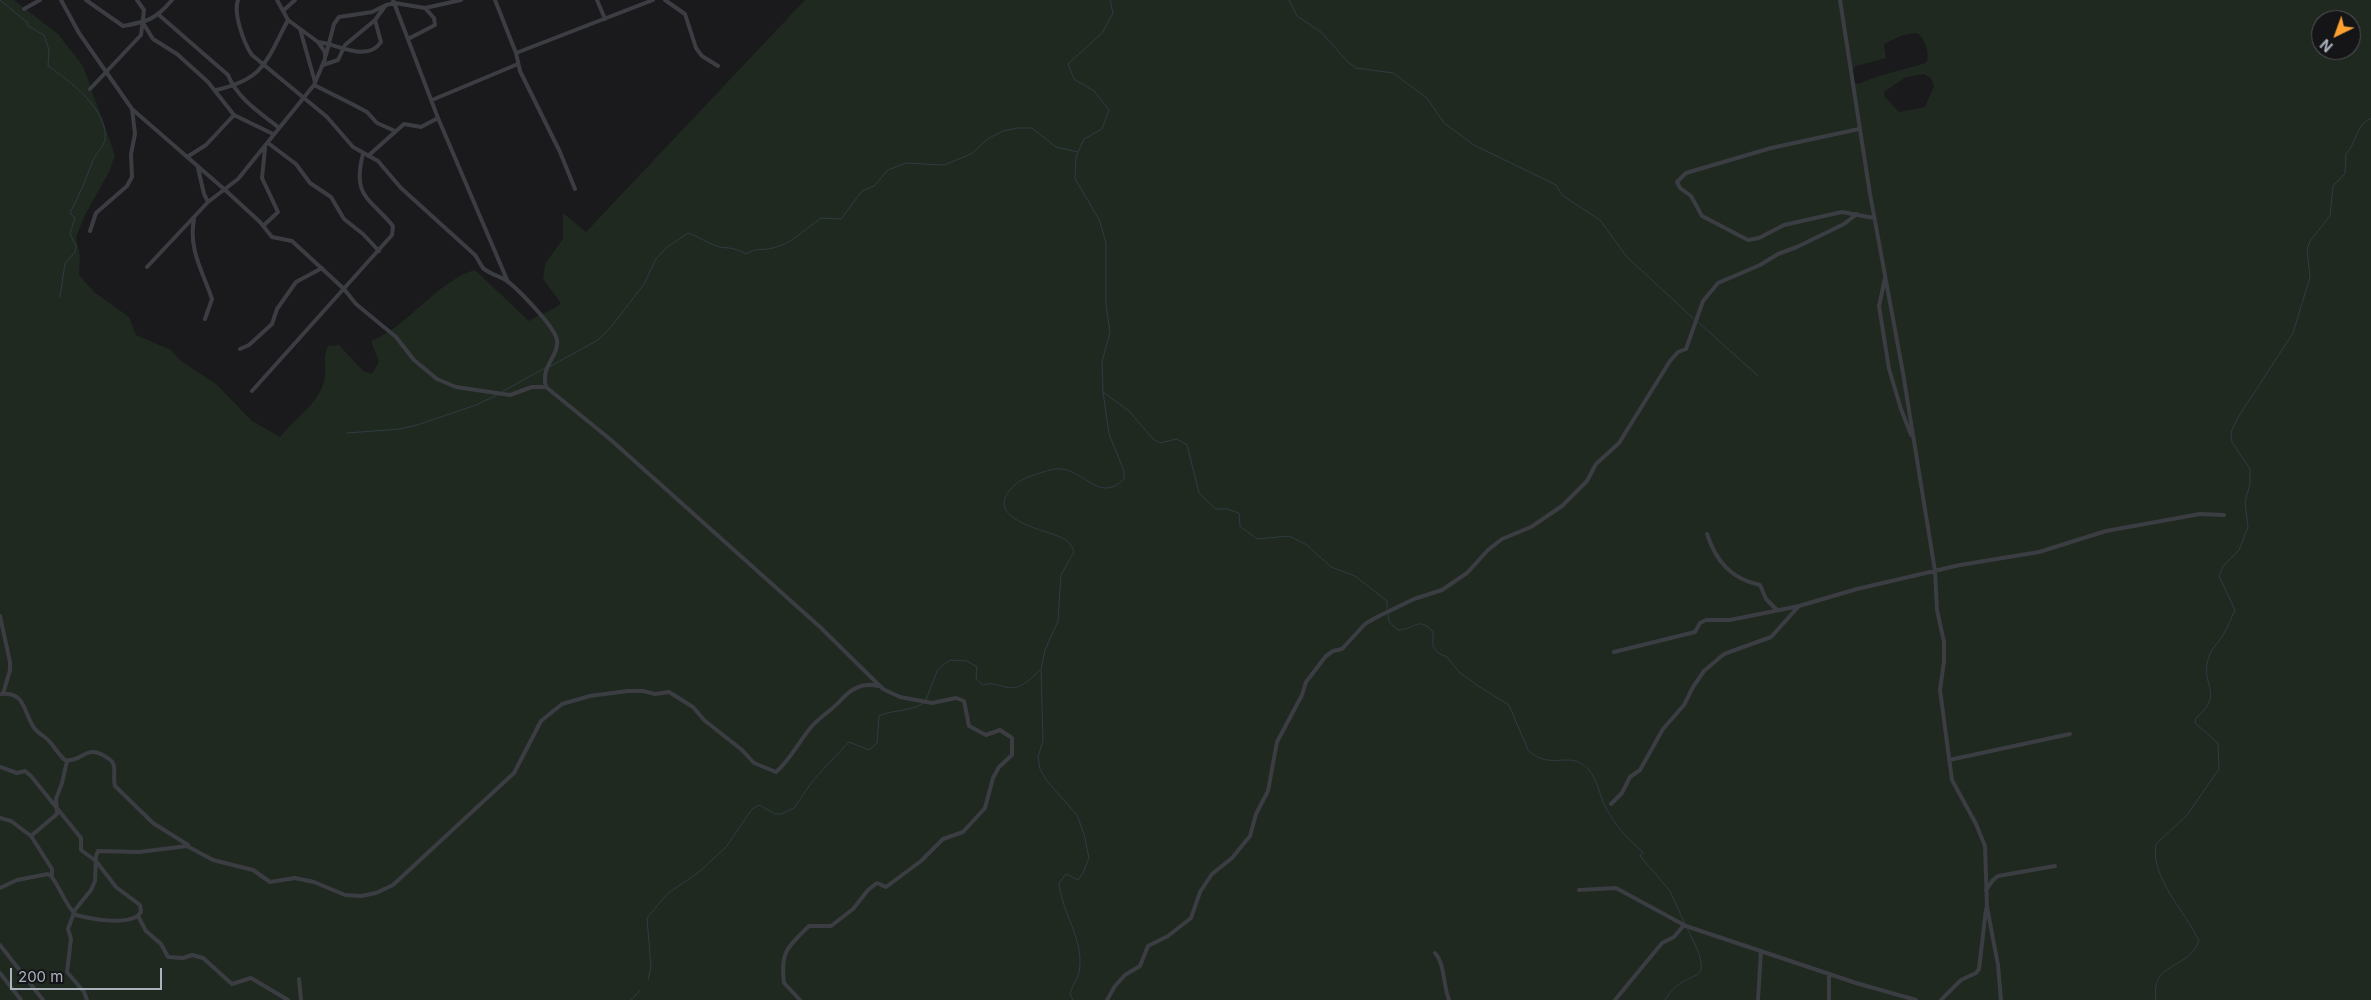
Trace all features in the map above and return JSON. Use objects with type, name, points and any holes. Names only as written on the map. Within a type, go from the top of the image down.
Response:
[{"type":"street","points":[[24,9],[40,0]]},
{"type":"street","points":[[61,0],[79,33],[132,109],[224,189],[272,237],[292,241],[344,289],[356,304],[396,337],[414,360],[437,379],[456,387],[510,395],[532,386],[546,388],[611,440],[820,627],[879,686]]},
{"type":"street","points":[[86,0],[122,26],[143,23],[159,15],[172,0]]},
{"type":"street","points":[[90,89],[141,35],[144,10],[137,0]]},
{"type":"street","points":[[238,0],[236,16],[248,49],[327,117],[349,143],[363,154],[378,161],[401,188],[422,204],[475,255],[484,268],[508,282],[550,327],[557,340],[556,348],[546,368],[544,379],[546,388]]},
{"type":"street","points":[[277,0],[288,20],[318,42],[326,55]]},
{"type":"street","points":[[284,10],[295,0]]},
{"type":"street","points":[[440,0],[450,2]]},
{"type":"street","points":[[147,267],[208,202],[238,179],[278,127],[304,98],[314,84],[323,65],[334,24],[339,17],[372,12],[394,2],[425,8],[461,0]]},
{"type":"street","points":[[495,0],[533,102],[560,152],[575,189]]},
{"type":"street","points":[[597,0],[605,19]]},
{"type":"street","points":[[516,53],[653,0]]},
{"type":"street","points":[[665,0],[685,14],[696,48],[702,56],[718,66]]},
{"type":"street","points":[[1840,0],[1859,129],[1935,571],[1937,610],[1944,642],[1944,661],[1940,690],[1952,780],[1982,835],[1984,846],[1986,907],[1979,969],[1976,973],[1961,980],[1941,1000]]},
{"type":"street","points":[[394,2],[438,118],[508,282]]},
{"type":"street","points":[[323,65],[338,60],[344,48],[376,20],[385,6]]},
{"type":"street","points":[[408,39],[427,30],[436,23],[425,8]]},
{"type":"street","points":[[159,15],[228,75],[233,86],[253,107],[278,127]]},
{"type":"street","points":[[216,90],[233,86],[257,74],[265,65],[288,20]]},
{"type":"street","points":[[318,42],[329,43],[360,52],[368,52],[381,44],[376,20]]},
{"type":"street","points":[[143,23],[153,39],[177,54],[216,90],[234,115],[273,134]]},
{"type":"street","points":[[300,28],[314,84],[367,112],[377,123],[395,131]]},
{"type":"street","points":[[432,100],[518,64]]},
{"type":"street","points":[[90,231],[96,213],[126,186],[132,177],[131,154],[135,134],[132,109]]},
{"type":"street","points":[[187,157],[206,145],[234,115]]},
{"type":"street","points":[[368,156],[404,124],[421,127],[438,118]]},
{"type":"street","points":[[1859,129],[1771,148],[1686,173],[1678,182],[1680,188],[1691,196],[1702,216],[1748,240],[1756,240],[1780,227],[1793,223],[1842,212],[1874,218]]},
{"type":"street","points":[[266,145],[296,164],[310,183],[331,197],[344,219],[364,234],[379,251]]},
{"type":"street","points":[[263,226],[278,212],[262,178],[266,145]]},
{"type":"street","points":[[252,391],[379,251],[394,230],[388,220],[366,198],[358,182],[363,154]]},
{"type":"street","points":[[198,166],[204,194],[208,202]]},
{"type":"street","points":[[1107,1000],[1115,986],[1125,975],[1140,966],[1148,946],[1168,936],[1191,918],[1200,892],[1212,874],[1232,858],[1248,839],[1255,825],[1256,814],[1268,791],[1277,742],[1302,694],[1306,682],[1326,656],[1333,651],[1342,649],[1360,628],[1376,617],[1414,599],[1442,590],[1467,573],[1488,550],[1502,539],[1531,527],[1562,506],[1587,481],[1596,464],[1620,443],[1670,361],[1678,352],[1686,349],[1703,301],[1718,283],[1760,265],[1778,254],[1797,248],[1844,224],[1857,214]]},
{"type":"street","points":[[194,218],[192,241],[200,274],[212,299],[205,319]]},
{"type":"street","points":[[240,349],[249,345],[272,324],[277,309],[296,282],[322,268]]},
{"type":"street","points":[[1885,276],[1879,306],[1889,369],[1901,409],[1914,442]]},
{"type":"street","points":[[1614,652],[1694,632],[1702,621],[1730,620],[1799,606],[1935,571],[1985,560],[2039,552],[2106,531],[2150,522],[2200,514],[2224,515]]},
{"type":"street","points":[[1707,534],[1712,548],[1720,557],[1722,564],[1736,577],[1760,585],[1766,599],[1777,610]]},
{"type":"street","points":[[1611,804],[1622,793],[1630,777],[1640,770],[1663,729],[1684,705],[1693,687],[1715,660],[1724,654],[1766,640],[1782,627],[1799,606]]},
{"type":"street","points":[[0,616],[10,662],[10,670],[2,694],[11,694],[19,699],[25,706],[36,730],[67,761]]},
{"type":"street","points":[[67,761],[91,751],[97,751],[113,763],[114,780],[118,790],[153,823],[213,860],[253,870],[270,882],[295,878],[314,882],[345,894],[369,895],[393,884],[514,773],[541,721],[562,704],[590,696],[627,691],[655,694],[669,692],[693,707],[704,720],[742,750],[754,763],[776,772],[784,765],[812,726],[846,693],[855,687],[871,684],[900,697],[932,703],[956,698],[964,701],[970,726],[986,735],[997,730],[1003,731],[1012,738],[1012,755],[999,768],[993,778],[985,808],[963,832],[943,839],[921,861],[886,887],[877,883],[873,885],[853,910],[831,926],[823,927],[811,924],[791,944],[784,957],[784,983],[800,1000]]},
{"type":"street","points":[[1949,760],[2070,734]]},
{"type":"street","points":[[31,836],[55,816],[56,799],[67,761]]},
{"type":"street","points":[[0,767],[17,772],[28,772],[42,792],[57,807],[81,838],[81,850],[96,861],[116,887],[140,905],[141,912],[138,916],[118,921],[79,916],[74,913],[62,897],[52,876],[52,869],[31,836],[11,821],[0,818]]},
{"type":"street","points":[[87,1000],[84,992],[67,972],[71,939],[68,929],[74,913],[93,886],[97,871],[97,852],[100,850],[139,852],[183,846],[194,849]]},
{"type":"street","points":[[1986,890],[1992,880],[1998,876],[2055,866]]},
{"type":"street","points":[[0,888],[32,876],[48,874],[52,876]]},
{"type":"street","points":[[1579,890],[1616,888],[1684,925],[1829,974],[1916,1000]]},
{"type":"street","points":[[1986,907],[1998,965],[2000,1000]]},
{"type":"street","points":[[138,916],[146,931],[161,944],[168,957],[197,956],[215,967],[230,983],[234,984],[251,978],[288,1000]]},
{"type":"street","points":[[1615,1000],[1662,943],[1674,937],[1684,925]]},
{"type":"street","points":[[0,946],[43,1000]]},
{"type":"street","points":[[1758,1000],[1761,951]]},
{"type":"street","points":[[1435,952],[1440,963],[1444,987],[1449,1000]]},
{"type":"street","points":[[0,973],[21,1000]]},
{"type":"street","points":[[1828,1000],[1829,974]]},
{"type":"street","points":[[299,979],[301,1000]]},
{"type":"green space","points":[[0,0],[14,0],[58,34],[83,66],[115,155],[109,172],[85,215],[76,237],[80,256],[79,275],[94,292],[129,317],[136,335],[171,350],[181,361],[216,384],[252,421],[280,437],[313,402],[323,386],[325,355],[328,346],[339,345],[363,371],[372,374],[379,362],[371,341],[398,325],[435,294],[461,276],[475,270],[529,321],[550,311],[561,303],[543,279],[545,264],[563,239],[563,213],[586,232],[805,0],[2371,0],[2371,1000],[0,1000]],"holes":[[[1917,33],[1925,43],[1928,56],[1926,63],[1858,84],[1854,82],[1853,69],[1856,66],[1886,58],[1884,44],[1903,35]],[[1924,74],[1931,78],[1934,86],[1925,107],[1899,112],[1885,97],[1884,92],[1906,77]]]},
{"type":"waterway","points":[[0,0],[28,23],[28,26],[44,35],[49,50],[48,66],[86,97],[101,118],[105,129],[104,143],[93,160],[70,213],[75,218],[70,234],[76,246],[75,252],[65,263],[60,297]]},
{"type":"waterway","points":[[1073,1000],[1070,994],[1079,972],[1079,949],[1064,905],[1059,883],[1066,874],[1078,880],[1089,858],[1084,834],[1077,815],[1047,781],[1040,769],[1038,757],[1043,741],[1041,669],[1045,650],[1058,621],[1061,575],[1074,552],[1070,544],[1064,539],[1032,527],[1012,516],[1005,509],[1004,500],[1010,490],[1020,481],[1053,469],[1070,471],[1100,487],[1116,486],[1124,479],[1124,471],[1109,434],[1103,392],[1102,362],[1110,332],[1106,305],[1106,243],[1099,219],[1075,179],[1076,157],[1084,139],[1102,129],[1109,110],[1094,91],[1074,79],[1068,64],[1102,33],[1113,13],[1110,0]]},
{"type":"waterway","points":[[1289,0],[1297,16],[1321,32],[1348,62],[1356,68],[1393,73],[1427,98],[1444,123],[1474,145],[1556,185],[1563,196],[1600,220],[1626,256],[1694,319]]},
{"type":"waterway","points":[[2156,1000],[2158,979],[2164,972],[2186,958],[2199,941],[2170,894],[2158,869],[2156,844],[2187,815],[2219,769],[2218,743],[2195,723],[2196,718],[2205,709],[2211,694],[2207,673],[2210,654],[2225,632],[2235,610],[2219,576],[2223,566],[2239,550],[2248,527],[2245,502],[2250,484],[2250,469],[2232,442],[2231,432],[2237,419],[2293,333],[2310,277],[2307,250],[2310,241],[2330,216],[2333,186],[2345,174],[2346,154],[2350,150],[2362,125],[2371,118]]},
{"type":"waterway","points":[[549,367],[598,340],[611,327],[644,284],[656,259],[666,248],[688,233],[711,244],[746,254],[780,246],[793,239],[821,218],[841,219],[862,191],[874,186],[888,170],[906,163],[944,165],[971,154],[989,138],[1003,131],[1032,128],[1056,147],[1078,152]]},
{"type":"waterway","points":[[1697,321],[1758,376]]},
{"type":"waterway","points":[[500,393],[545,368]]},
{"type":"waterway","points":[[1103,392],[1129,411],[1153,439],[1160,443],[1177,439],[1187,445],[1199,493],[1216,509],[1227,509],[1239,513],[1240,526],[1257,539],[1289,536],[1307,545],[1331,567],[1355,576],[1387,601],[1387,610]]},
{"type":"waterway","points":[[347,433],[400,429],[417,425],[476,405],[497,395]]},
{"type":"waterway","points":[[1388,613],[1389,622],[1398,630],[1420,624],[1428,627],[1433,632],[1433,646],[1438,653],[1447,657],[1459,672],[1478,686],[1509,705],[1528,750],[1536,756],[1545,759],[1581,763],[1588,769],[1613,820],[1622,832],[1643,852],[1640,856],[1670,891],[1685,924]]},
{"type":"waterway","points":[[926,700],[938,669],[950,660],[967,661],[977,667],[976,679],[983,685],[992,684],[1011,688],[1020,686],[1040,670]]},
{"type":"waterway","points":[[648,980],[651,967],[647,918],[667,894],[699,872],[726,847],[752,809],[759,805],[775,814],[781,814],[794,808],[814,779],[849,742],[869,750],[877,743],[879,716],[913,708],[923,703]]},
{"type":"waterway","points":[[1665,1000],[1682,982],[1701,970],[1697,948],[1687,928]]},
{"type":"waterway","points":[[631,1000],[640,991]]}]
